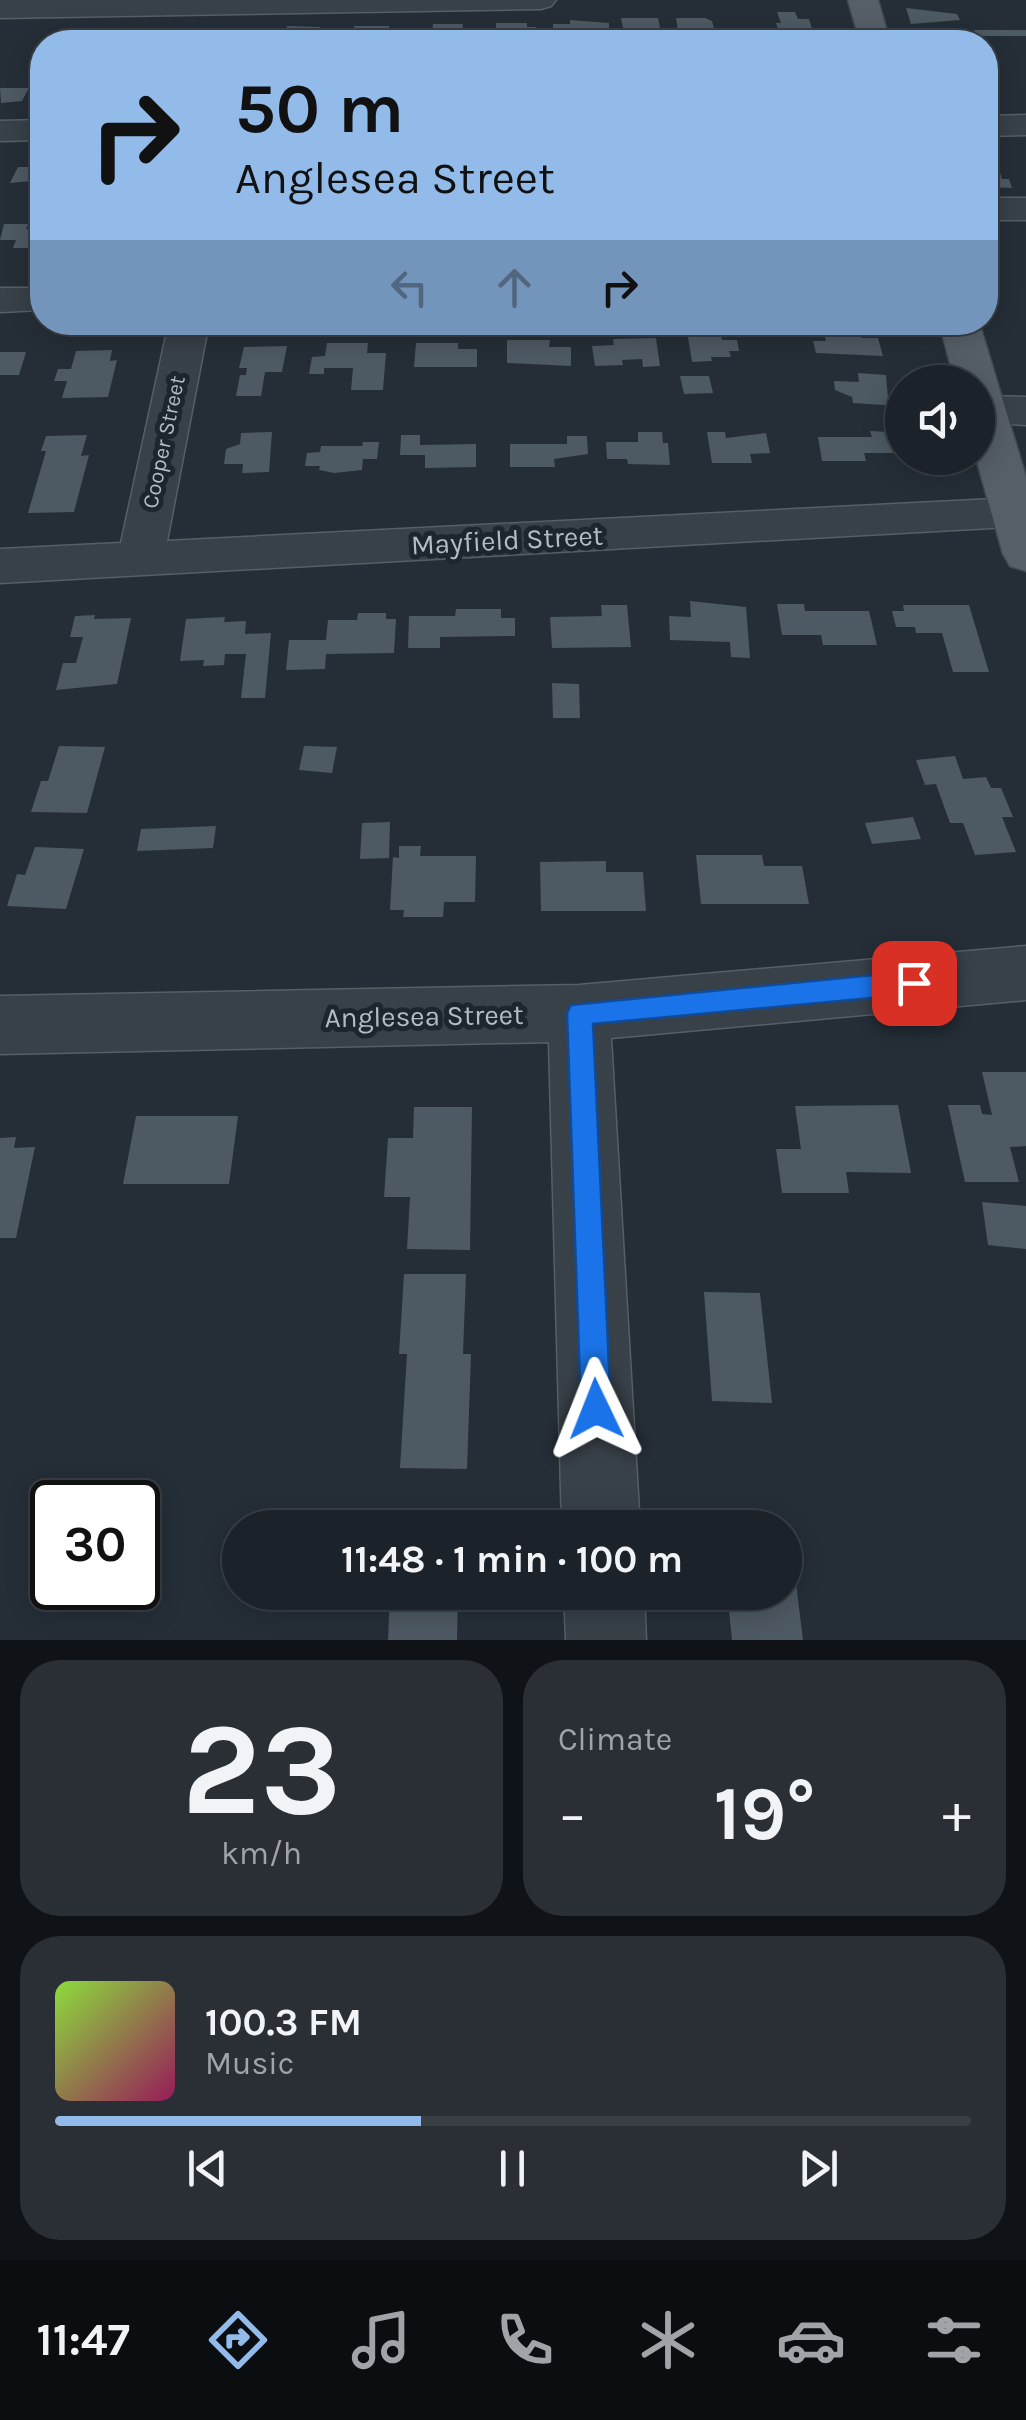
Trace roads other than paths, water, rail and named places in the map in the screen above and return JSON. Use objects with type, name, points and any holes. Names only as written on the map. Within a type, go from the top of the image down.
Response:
[{"type":"main road","points":[[864,0],[872,30]]},
{"type":"main road","points":[[964,335],[977,365]]},
{"type":"main road","points":[[995,417],[1020,534]]},
{"type":"street","points":[[0,9],[541,0]]},
{"type":"street","points":[[247,30],[253,3]]},
{"type":"street","points":[[998,126],[1026,126]]},
{"type":"street","points":[[0,131],[30,130]]},
{"type":"street","points":[[998,209],[1026,209]]},
{"type":"street","points":[[0,300],[30,299]]},
{"type":"street","name":"Cooper Street","points":[[140,562],[186,335]]},
{"type":"street","name":"Mayfield Street","points":[[7,566],[1020,534]]},
{"type":"street","points":[[0,612],[7,566]]},
{"type":"street","name":"Anglesea Street","points":[[0,1025],[580,1013],[1026,972]]},
{"type":"street","points":[[580,1013],[600,1510]]},
{"type":"street","points":[[605,1610],[606,1640]]}]
